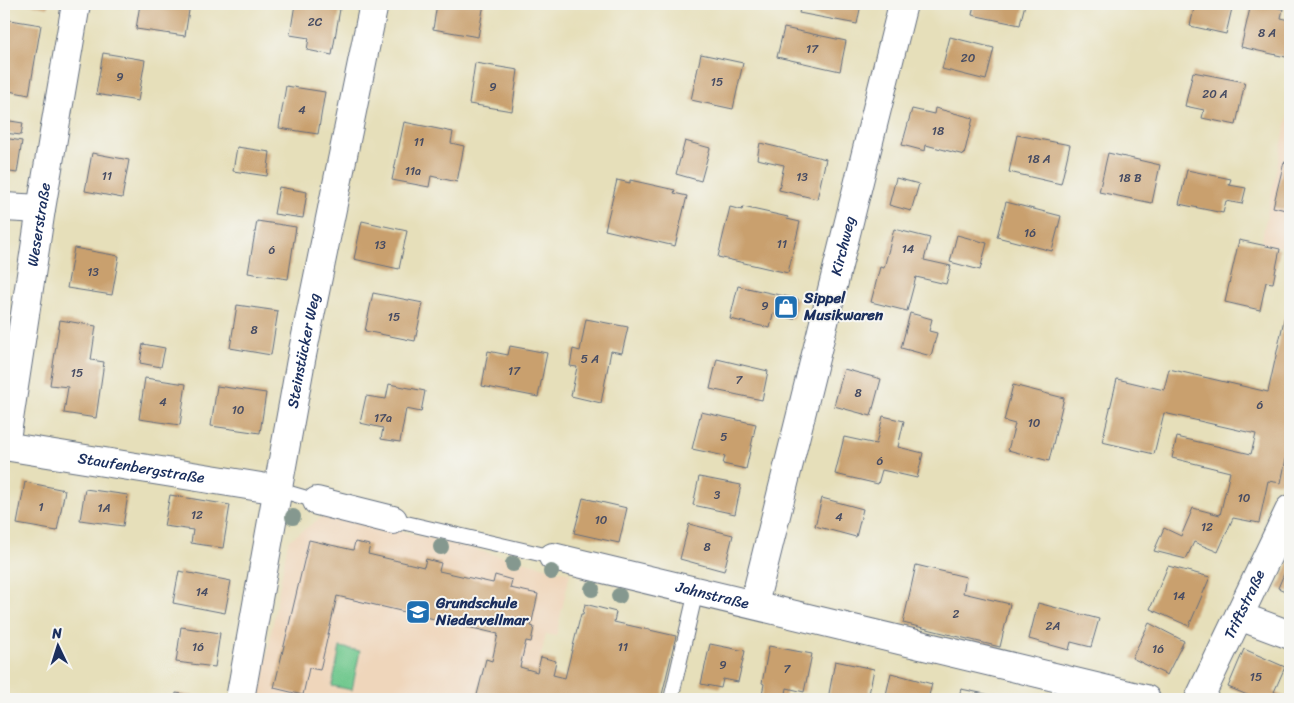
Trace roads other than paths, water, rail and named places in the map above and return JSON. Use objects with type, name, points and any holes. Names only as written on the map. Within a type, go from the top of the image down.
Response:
[{"type":"street","name":"Weserstraße","points":[[4,446],[41,209],[76,4]]},
{"type":"street","name":"Steinstücker Weg","points":[[240,699],[302,360],[374,4]]},
{"type":"street","name":"Kirchweg","points":[[754,604],[903,4]]},
{"type":"street","points":[[4,207],[41,209]]},
{"type":"street","name":"Staufenbergstraße","points":[[4,446],[279,490]]},
{"type":"street","name":"Jahnstraße","points":[[318,501],[393,520]]},
{"type":"street","name":"Triftstraße","points":[[1199,699],[1290,509]]},
{"type":"street","name":"Jahnstraße","points":[[553,557],[1146,699]]},
{"type":"street","points":[[1239,616],[1290,635]]},
{"type":"lane","name":"Jahnstraße","points":[[279,490],[318,501]]},
{"type":"lane","name":"Jahnstraße","points":[[393,520],[553,557]]},
{"type":"lane","points":[[671,699],[696,591]]},
{"type":"place","name":"Sippel Musikwaren","points":[[786,307]]},
{"type":"place","name":"Grundschule Niedervellmar","points":[[418,612]]}]
